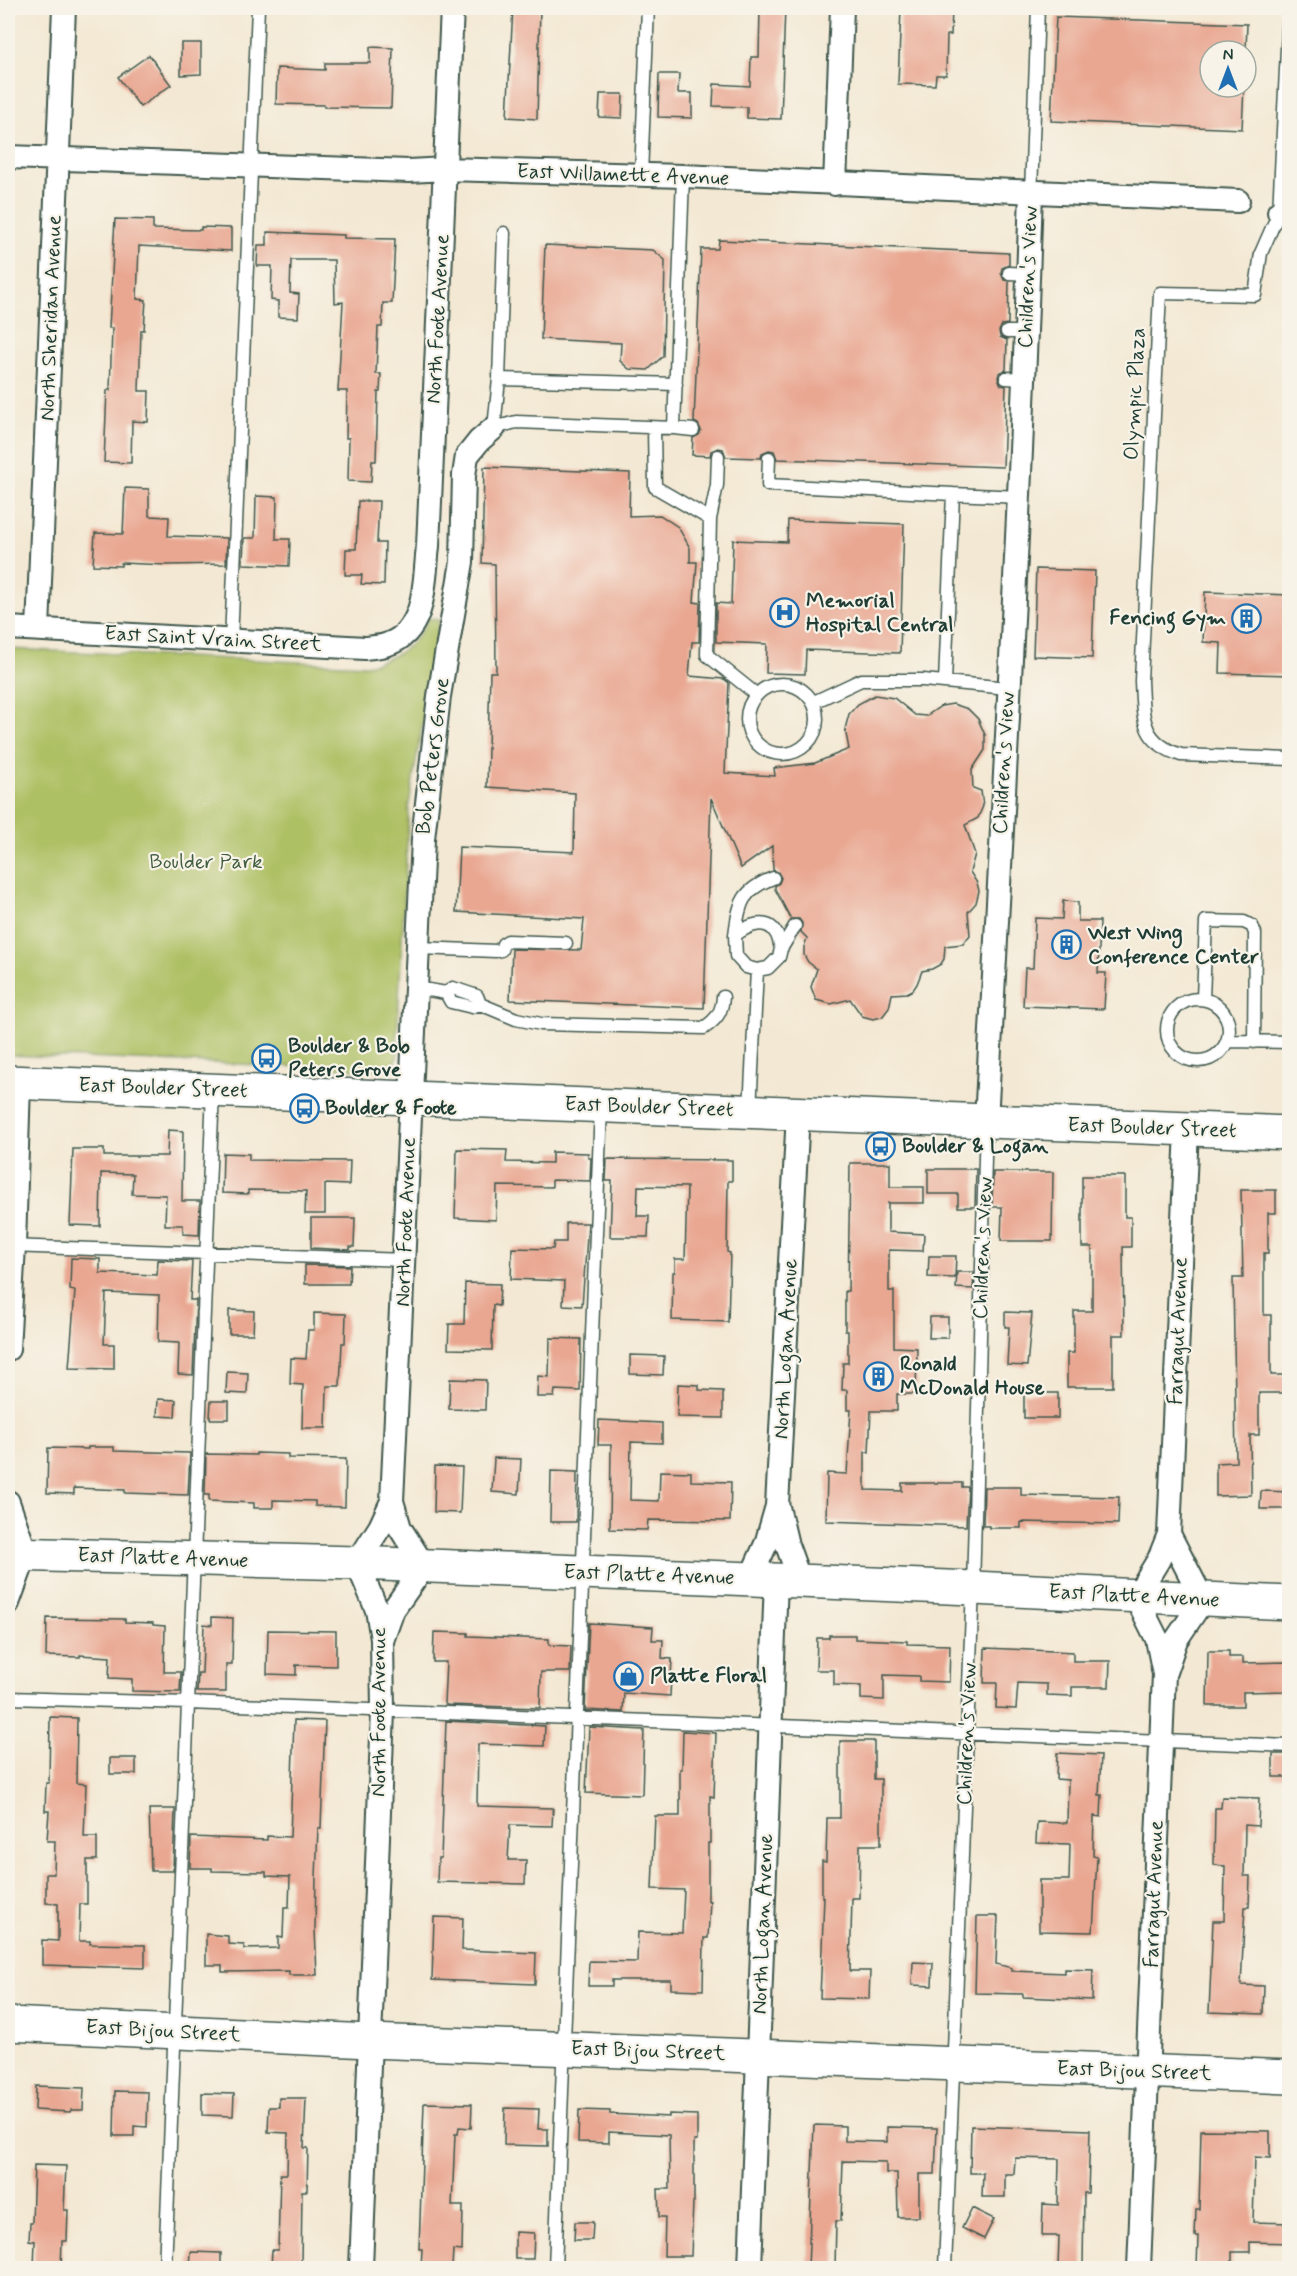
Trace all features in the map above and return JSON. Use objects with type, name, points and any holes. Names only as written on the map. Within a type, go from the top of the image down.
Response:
[{"type":"street","name":"North Sheridan Avenue","points":[[38,629],[64,8]]},
{"type":"street","name":"North Foote Avenue","points":[[412,628],[422,599],[428,546],[452,8]]},
{"type":"street","points":[[836,184],[842,8]]},
{"type":"street","name":"East Willamette Avenue","points":[[8,157],[409,171],[683,176],[1238,201]]},
{"type":"street","name":"Children's View","points":[[987,1121],[1008,688],[1020,497],[1013,445],[1019,273],[1031,192]]},
{"type":"street","name":"Bob Peters Grove","points":[[411,1098],[423,839],[439,696],[462,562],[464,475],[467,456],[494,428]]},
{"type":"street","name":"East Saint Vrain Street","points":[[8,628],[365,648],[389,644],[412,628]]},
{"type":"street","points":[[8,1349],[13,1082]]},
{"type":"street","name":"East Boulder Street","points":[[13,1082],[1290,1133]]},
{"type":"street","name":"North Foote Avenue","points":[[361,2268],[383,1711],[382,1639],[377,1610],[357,1563],[380,1527],[392,1501],[411,1098]]},
{"type":"street","name":"North Logan Avenue","points":[[750,2268],[776,1580],[766,1544],[777,1506],[798,1113]]},
{"type":"street","name":"Farragut Avenue","points":[[1139,2268],[1164,1674],[1157,1639],[1136,1597],[1159,1559],[1169,1534],[1187,1129]]},
{"type":"street","points":[[382,1639],[393,1610],[424,1566],[400,1528],[392,1501]]},
{"type":"street","points":[[8,1502],[17,1554],[8,1603]]},
{"type":"street","points":[[776,1580],[787,1545],[777,1506]]},
{"type":"street","name":"Farragut Avenue","points":[[1169,1534],[1203,1600]]},
{"type":"street","name":"East Platte Avenue","points":[[17,1554],[357,1563],[973,1588],[1290,1604]]},
{"type":"street","points":[[1164,1674],[1176,1640],[1203,1600]]},
{"type":"street","name":"East Bijou Street","points":[[8,2024],[370,2041],[1290,2077]]},
{"type":"lane","points":[[231,641],[258,8]]},
{"type":"lane","points":[[641,175],[648,8]]},
{"type":"lane","points":[[1031,192],[1038,8]]},
{"type":"lane","name":"Olympic Plaza","points":[[1289,8],[1285,213],[1262,253],[1255,295],[1160,293],[1141,681],[1142,715],[1149,735],[1164,749],[1180,755],[1290,759]]},
{"type":"lane","points":[[674,428],[683,176]]},
{"type":"lane","points":[[504,233],[499,379],[494,428],[516,422],[693,430]]},
{"type":"lane","points":[[499,379],[676,384]]},
{"type":"lane","points":[[654,428],[655,487],[710,519]]},
{"type":"lane","points":[[718,456],[717,485],[710,519],[707,655],[757,695]]},
{"type":"lane","points":[[769,458],[768,485],[1020,497]]},
{"type":"lane","points":[[945,682],[953,494]]},
{"type":"lane","points":[[814,702],[861,680],[945,682],[1008,688]]},
{"type":"lane","points":[[776,684],[798,687],[807,694],[814,702],[817,713],[814,734],[808,743],[799,750],[778,754],[758,745],[748,726],[748,714],[757,695],[776,684]]},
{"type":"lane","points":[[773,878],[756,885],[745,895],[737,919],[734,948],[740,962],[746,967],[757,970],[768,968],[774,963],[795,926]]},
{"type":"lane","points":[[1203,999],[1206,921],[1244,922],[1252,926],[1255,933],[1254,1042]]},
{"type":"lane","points":[[735,935],[751,925],[766,925],[777,935],[781,949]]},
{"type":"lane","points":[[419,948],[496,951],[501,950],[502,944],[508,941],[566,943]]},
{"type":"lane","points":[[750,1112],[757,970]]},
{"type":"lane","points":[[417,988],[446,993],[451,1002],[472,1007],[480,1004],[516,1019],[541,1024],[704,1028],[715,1021],[722,1009],[723,996]]},
{"type":"lane","points":[[1192,999],[1203,999],[1212,1002],[1225,1015],[1230,1032],[1222,1051],[1214,1058],[1192,1061],[1182,1058],[1173,1051],[1166,1030],[1168,1019],[1182,1003],[1192,999]]},
{"type":"lane","points":[[1227,1041],[1290,1042]]},
{"type":"lane","points":[[165,2268],[213,1090]]},
{"type":"lane","points":[[555,2268],[601,1106]]},
{"type":"lane","name":"Children's View","points":[[945,2268],[973,1588],[987,1121]]},
{"type":"lane","points":[[11,1246],[206,1251],[405,1260]]},
{"type":"lane","points":[[8,1698],[1290,1746]]},
{"type":"green space","name":"Boulder Park","points":[[429,618],[439,620],[409,805],[398,1053],[395,1061],[383,1070],[8,1055],[8,649],[367,665],[397,654],[411,644]]},
{"type":"building","points":[[513,8],[540,8],[537,119],[507,117]]},
{"type":"building","points":[[760,8],[785,8],[781,119],[747,118],[747,107],[713,106],[714,84],[750,86],[751,57],[759,57]]},
{"type":"building","points":[[901,8],[952,8],[951,35],[947,35],[946,75],[936,75],[935,85],[898,84]]},
{"type":"building","points":[[1056,17],[1247,24],[1246,39],[1198,39],[1198,99],[1243,99],[1242,129],[1051,121]]},
{"type":"building","points":[[181,43],[201,43],[201,74],[181,75]]},
{"type":"building","points":[[370,47],[393,48],[391,108],[276,104],[277,68],[325,70],[325,63],[370,63]]},
{"type":"building","points":[[149,55],[171,85],[140,107],[118,77]]},
{"type":"building","points":[[659,74],[679,74],[678,93],[692,93],[692,118],[658,117]]},
{"type":"building","points":[[600,94],[623,94],[622,118],[599,117]]},
{"type":"building","points":[[115,219],[153,220],[153,229],[231,228],[231,251],[139,246],[137,299],[146,300],[144,330],[141,330],[139,391],[149,391],[148,422],[132,421],[131,463],[104,462],[107,390],[110,390],[112,328],[109,328]]},
{"type":"building","points":[[267,232],[395,239],[392,303],[383,303],[382,327],[378,327],[376,374],[381,374],[380,392],[378,392],[376,461],[372,461],[371,482],[348,481],[347,391],[338,391],[343,302],[335,303],[334,260],[291,260],[290,293],[299,294],[298,318],[278,317],[278,301],[271,300],[272,266],[257,266],[258,245],[267,245]]},
{"type":"building","points":[[719,240],[1009,253],[1009,265],[1002,268],[1001,273],[1004,280],[1009,281],[1008,324],[1002,325],[999,331],[1000,337],[1007,340],[1006,370],[999,373],[998,378],[1001,385],[1006,386],[1003,467],[777,459],[774,451],[769,450],[762,453],[761,458],[726,457],[723,449],[718,448],[711,451],[710,456],[692,455],[693,438],[699,435],[701,430],[694,422],[701,249],[718,249]]},
{"type":"building","points":[[545,245],[653,250],[665,260],[663,356],[648,370],[629,369],[620,361],[621,343],[541,339]]},
{"type":"building","points":[[484,467],[630,473],[629,516],[660,515],[678,527],[690,548],[690,562],[697,562],[694,602],[700,603],[699,642],[692,642],[689,676],[724,679],[729,683],[725,773],[775,776],[774,768],[815,763],[849,749],[845,729],[849,714],[858,704],[875,695],[894,698],[915,715],[926,716],[941,706],[953,704],[968,709],[978,719],[985,735],[985,750],[972,770],[973,788],[981,791],[983,806],[978,818],[965,825],[975,854],[970,872],[979,891],[976,903],[968,912],[970,935],[963,944],[945,946],[944,959],[941,964],[922,971],[913,990],[907,993],[892,994],[889,1008],[882,1017],[873,1019],[862,1016],[850,999],[831,1004],[816,1000],[811,987],[817,969],[808,962],[804,955],[807,938],[801,932],[802,923],[799,919],[791,919],[775,889],[781,878],[778,872],[773,870],[772,846],[741,868],[711,798],[704,1008],[510,1000],[512,949],[581,950],[584,919],[456,912],[459,847],[574,852],[575,793],[487,787],[490,672],[496,672],[495,564],[482,563]]},
{"type":"building","points":[[125,488],[149,489],[149,516],[169,517],[168,536],[227,538],[226,564],[93,565],[95,533],[123,534]]},
{"type":"building","points":[[256,496],[277,497],[276,539],[290,539],[289,566],[243,564],[244,538],[255,538]]},
{"type":"building","points":[[358,501],[379,501],[377,543],[385,543],[384,585],[361,584],[362,575],[345,575],[346,549],[356,549]]},
{"type":"building","points":[[788,520],[904,524],[900,653],[806,650],[805,674],[766,673],[767,644],[716,642],[716,603],[731,604],[733,540],[787,542]]},
{"type":"building","points":[[1036,569],[1095,571],[1092,658],[1033,656]]},
{"type":"building","name":"Fencing Gym","points":[[1205,592],[1290,595],[1290,675],[1220,673],[1221,643],[1203,642]]},
{"type":"building","name":"West Wing Conference Center","points":[[1063,901],[1078,902],[1078,921],[1100,921],[1098,973],[1106,973],[1104,1009],[1023,1006],[1025,968],[1033,968],[1035,918],[1062,919]]},
{"type":"building","points":[[168,1130],[183,1131],[182,1201],[200,1201],[199,1235],[183,1234],[183,1225],[165,1225],[166,1195],[132,1194],[133,1174],[101,1173],[100,1226],[70,1225],[73,1149],[104,1149],[104,1156],[167,1156]]},
{"type":"building","points":[[457,1149],[507,1150],[506,1162],[552,1163],[552,1152],[588,1153],[588,1158],[591,1158],[590,1181],[552,1180],[552,1187],[497,1186],[496,1220],[455,1218]]},
{"type":"building","points":[[223,1153],[249,1154],[249,1160],[350,1161],[349,1185],[325,1184],[325,1214],[305,1214],[306,1191],[248,1190],[248,1194],[222,1193]]},
{"type":"building","points":[[607,1159],[732,1160],[732,1181],[728,1181],[727,1252],[730,1253],[728,1322],[672,1320],[675,1259],[685,1259],[687,1187],[638,1186],[637,1216],[649,1216],[648,1237],[610,1237],[612,1181],[606,1181]]},
{"type":"building","points":[[850,1163],[890,1163],[890,1187],[924,1187],[924,1203],[888,1203],[888,1232],[924,1234],[923,1251],[889,1250],[889,1291],[894,1291],[894,1347],[917,1348],[916,1394],[897,1394],[897,1411],[871,1411],[869,1452],[865,1452],[865,1490],[902,1491],[902,1483],[962,1483],[962,1487],[968,1487],[966,1526],[826,1521],[827,1473],[847,1474],[851,1410],[847,1410],[847,1390],[842,1390],[843,1363],[848,1363],[845,1291],[848,1291]]},
{"type":"building","points":[[928,1169],[976,1169],[975,1207],[958,1207],[958,1194],[928,1194]]},
{"type":"building","points":[[993,1172],[1053,1172],[1052,1241],[1001,1241],[1002,1207],[992,1207]]},
{"type":"building","points":[[1082,1176],[1125,1176],[1125,1217],[1131,1217],[1131,1247],[1123,1247],[1124,1335],[1113,1335],[1113,1387],[1067,1387],[1067,1353],[1074,1353],[1074,1311],[1092,1311],[1092,1247],[1082,1247]]},
{"type":"building","points":[[1241,1190],[1276,1190],[1276,1213],[1268,1213],[1268,1253],[1264,1253],[1264,1315],[1271,1315],[1271,1375],[1289,1375],[1289,1393],[1259,1393],[1259,1435],[1250,1435],[1251,1495],[1216,1496],[1216,1463],[1236,1462],[1233,1278],[1243,1278]]},
{"type":"building","points":[[311,1218],[355,1218],[354,1247],[350,1247],[350,1250],[311,1248]]},
{"type":"building","points":[[566,1223],[588,1223],[582,1306],[563,1305],[564,1281],[511,1279],[512,1248],[553,1249],[554,1242],[566,1242]]},
{"type":"building","points":[[929,1256],[956,1256],[955,1278],[928,1277]]},
{"type":"building","points":[[71,1258],[100,1259],[100,1273],[157,1275],[158,1260],[192,1261],[190,1300],[196,1300],[193,1375],[178,1374],[179,1343],[158,1342],[159,1295],[106,1293],[104,1344],[114,1344],[114,1369],[69,1368],[75,1291],[70,1290]]},
{"type":"building","points":[[305,1265],[350,1266],[349,1284],[305,1284]]},
{"type":"building","points":[[957,1272],[974,1272],[973,1289],[956,1288]]},
{"type":"building","points":[[465,1283],[500,1284],[499,1306],[493,1305],[492,1350],[448,1349],[449,1324],[464,1324]]},
{"type":"building","points":[[229,1310],[254,1311],[253,1334],[229,1334]]},
{"type":"building","points":[[1005,1312],[1032,1313],[1027,1366],[1007,1365],[1009,1327],[1005,1327]]},
{"type":"building","points":[[314,1313],[346,1314],[345,1343],[342,1343],[340,1386],[327,1386],[326,1428],[302,1428],[303,1385],[290,1384],[291,1358],[306,1359],[308,1330],[314,1330]]},
{"type":"building","points":[[930,1317],[948,1317],[948,1338],[929,1338]]},
{"type":"building","points":[[550,1338],[581,1339],[580,1391],[555,1390],[554,1397],[537,1397],[538,1376],[549,1377]]},
{"type":"building","points":[[630,1355],[664,1356],[663,1375],[630,1374]]},
{"type":"building","points":[[227,1372],[248,1373],[247,1394],[226,1393]]},
{"type":"building","points":[[450,1379],[486,1380],[485,1410],[449,1409]]},
{"type":"building","points":[[678,1384],[699,1385],[699,1390],[723,1391],[723,1418],[677,1417]]},
{"type":"building","points":[[1024,1393],[1058,1393],[1058,1418],[1024,1418]]},
{"type":"building","points":[[158,1399],[176,1400],[175,1417],[157,1416]]},
{"type":"building","points":[[211,1401],[229,1401],[229,1419],[210,1419]]},
{"type":"building","points":[[599,1420],[662,1423],[662,1443],[631,1442],[630,1500],[659,1501],[660,1471],[691,1472],[691,1481],[731,1482],[730,1521],[648,1520],[647,1530],[610,1529],[611,1445],[598,1445]]},
{"type":"building","points":[[88,1447],[114,1447],[114,1451],[190,1453],[188,1495],[125,1493],[125,1490],[74,1488],[74,1494],[47,1493],[48,1448],[88,1449]]},
{"type":"building","points":[[256,1453],[288,1454],[288,1458],[346,1459],[345,1507],[315,1506],[315,1501],[273,1500],[273,1508],[254,1508],[254,1503],[209,1501],[209,1495],[205,1495],[206,1454],[256,1455]]},
{"type":"building","points":[[494,1458],[521,1459],[519,1494],[492,1492]]},
{"type":"building","points":[[435,1466],[462,1467],[460,1513],[434,1512]]},
{"type":"building","points":[[551,1471],[577,1472],[576,1522],[550,1522]]},
{"type":"building","points":[[984,1487],[1021,1487],[1021,1495],[1119,1497],[1118,1524],[1021,1522],[1021,1528],[989,1528],[989,1526],[983,1526]]},
{"type":"building","points":[[1261,1491],[1290,1492],[1290,1509],[1260,1509]]},
{"type":"building","points":[[212,1617],[233,1618],[232,1664],[226,1664],[226,1692],[197,1692],[198,1673],[202,1673],[204,1624],[212,1625]]},
{"type":"building","points":[[47,1618],[125,1619],[125,1622],[165,1626],[164,1672],[181,1672],[180,1692],[132,1691],[132,1679],[109,1678],[110,1657],[46,1656]]},
{"type":"building","name":"Platte Floral","points":[[589,1623],[653,1627],[652,1640],[663,1640],[662,1658],[672,1659],[670,1696],[624,1693],[623,1712],[585,1710]]},
{"type":"building","points":[[268,1630],[336,1631],[336,1666],[296,1665],[296,1675],[267,1674]]},
{"type":"building","points":[[434,1632],[468,1633],[468,1636],[549,1639],[549,1645],[571,1646],[570,1672],[541,1672],[540,1708],[447,1705],[444,1703],[446,1662],[433,1662]]},
{"type":"building","points":[[829,1635],[855,1635],[855,1639],[907,1641],[907,1644],[950,1645],[949,1682],[919,1681],[919,1676],[884,1675],[884,1700],[861,1699],[861,1686],[834,1685],[834,1670],[816,1670],[817,1638],[829,1638]]},
{"type":"building","points":[[985,1648],[1073,1652],[1073,1661],[1110,1661],[1109,1687],[1072,1687],[1072,1696],[1047,1695],[1047,1684],[1018,1683],[1016,1709],[996,1708],[997,1683],[984,1683]]},
{"type":"building","points":[[1208,1651],[1229,1651],[1229,1657],[1243,1657],[1243,1663],[1287,1662],[1288,1691],[1243,1692],[1243,1706],[1207,1706]]},
{"type":"building","points":[[50,1717],[77,1718],[76,1783],[86,1784],[84,1837],[97,1837],[97,1860],[87,1860],[87,1904],[80,1904],[79,1941],[90,1941],[90,1944],[145,1945],[145,1968],[42,1965],[42,1940],[58,1941],[58,1904],[46,1903],[46,1874],[54,1874],[55,1841],[47,1841],[49,1811],[45,1811],[46,1783],[49,1783]]},
{"type":"building","points":[[294,1720],[325,1721],[321,1828],[318,1828],[316,1877],[317,1975],[289,1975],[289,1971],[222,1972],[222,1965],[206,1965],[206,1934],[228,1936],[228,1944],[244,1945],[244,1949],[278,1948],[278,1937],[283,1938],[284,1907],[289,1907],[290,1877],[266,1876],[266,1872],[212,1871],[212,1868],[190,1868],[191,1837],[267,1840],[267,1836],[290,1837]]},
{"type":"building","points":[[446,1721],[545,1726],[544,1746],[478,1744],[477,1806],[553,1808],[552,1826],[510,1825],[508,1860],[526,1860],[525,1884],[437,1882],[438,1858],[441,1858]]},
{"type":"building","points":[[589,1727],[644,1730],[642,1795],[586,1793]]},
{"type":"building","points":[[683,1731],[716,1733],[714,1797],[710,1796],[708,1901],[710,1901],[708,1938],[704,1938],[703,1990],[671,1989],[671,1980],[612,1980],[612,1986],[588,1986],[589,1961],[637,1962],[638,1932],[682,1933],[684,1890],[652,1889],[655,1816],[680,1816]]},
{"type":"building","points":[[840,1741],[874,1741],[874,1779],[881,1779],[881,1845],[860,1845],[859,1898],[852,1898],[850,1971],[870,1971],[869,1999],[820,1998],[824,1897],[822,1897],[822,1861],[826,1862],[827,1818],[840,1818]]},
{"type":"building","points":[[1057,1753],[1101,1755],[1099,1795],[1102,1795],[1101,1817],[1094,1816],[1093,1856],[1097,1857],[1093,1932],[1039,1931],[1039,1880],[1069,1880],[1070,1844],[1036,1843],[1037,1822],[1067,1823],[1068,1780],[1056,1779]]},
{"type":"building","points":[[1273,1754],[1290,1754],[1290,1777],[1273,1777]]},
{"type":"building","points":[[110,1758],[136,1758],[136,1774],[110,1774]]},
{"type":"building","points":[[1222,1797],[1259,1798],[1258,1826],[1245,1825],[1244,1876],[1250,1876],[1249,1907],[1245,1907],[1241,1985],[1264,1986],[1263,2014],[1209,2012],[1213,1921],[1224,1921],[1225,1866],[1214,1865],[1215,1808],[1221,1808]]},
{"type":"building","points":[[149,1809],[175,1809],[173,1871],[151,1871]]},
{"type":"building","points":[[977,1916],[998,1916],[996,1964],[1012,1968],[1012,1971],[1065,1973],[1065,1969],[1093,1970],[1092,2000],[1023,1997],[1023,1994],[975,1993]]},
{"type":"building","points":[[434,1917],[463,1918],[462,1950],[536,1953],[535,1984],[432,1980]]},
{"type":"building","points":[[913,1962],[933,1963],[932,1986],[912,1985]]},
{"type":"building","points":[[36,2086],[84,2088],[83,2110],[71,2110],[70,2112],[35,2110]]},
{"type":"building","points":[[115,2091],[148,2092],[147,2127],[134,2126],[134,2136],[114,2136]]},
{"type":"building","points":[[202,2093],[234,2094],[233,2116],[202,2115]]},
{"type":"building","points":[[279,2098],[306,2098],[304,2148],[308,2148],[307,2191],[302,2191],[301,2268],[271,2268],[272,2250],[278,2250],[280,2174],[287,2174],[288,2133],[268,2132],[269,2107],[279,2107]]},
{"type":"building","points":[[424,2103],[472,2104],[471,2128],[459,2127],[458,2134],[455,2134],[452,2206],[463,2206],[462,2251],[453,2250],[452,2268],[421,2268],[422,2249],[419,2249]]},
{"type":"building","points":[[505,2108],[539,2109],[538,2129],[548,2129],[548,2146],[504,2145]]},
{"type":"building","points":[[579,2110],[669,2117],[669,2114],[697,2115],[697,2141],[694,2141],[691,2256],[664,2256],[665,2217],[659,2217],[658,2189],[670,2189],[669,2135],[609,2132],[609,2143],[578,2142]]},
{"type":"building","points":[[814,2125],[845,2126],[845,2141],[887,2142],[887,2127],[937,2128],[935,2174],[919,2174],[919,2217],[898,2217],[897,2173],[886,2173],[886,2162],[843,2161],[841,2221],[836,2221],[835,2268],[808,2268]]},
{"type":"building","points":[[971,2126],[1090,2130],[1088,2193],[1084,2193],[1083,2268],[1058,2268],[1059,2236],[1042,2236],[1043,2204],[1058,2205],[1059,2159],[1015,2158],[1014,2174],[1005,2174],[1005,2197],[982,2197],[983,2173],[970,2173]]},
{"type":"building","points":[[1201,2130],[1270,2131],[1270,2158],[1255,2157],[1253,2222],[1290,2223],[1290,2243],[1250,2242],[1250,2252],[1232,2252],[1232,2268],[1197,2268],[1198,2236],[1195,2236],[1196,2209],[1199,2209]]},
{"type":"building","points":[[34,2165],[66,2166],[64,2210],[68,2210],[67,2241],[62,2241],[61,2268],[34,2268],[35,2241],[29,2240],[30,2223],[32,2223]]},
{"type":"building","points":[[972,2208],[994,2219],[984,2239],[962,2228]]},
{"type":"building","points":[[575,2222],[593,2222],[592,2240],[574,2240]]},
{"type":"building","points":[[515,2232],[534,2233],[533,2259],[515,2259]]},
{"type":"building","points":[[191,2252],[221,2253],[221,2268],[190,2268]]},
{"type":"place","name":"Memorial Hospital Central","points":[[785,613]]},
{"type":"place","name":"Fencing Gym","points":[[1247,618]]},
{"type":"place","name":"West Wing Conference Center","points":[[1067,945]]},
{"type":"place","name":"Boulder & Bob Peters Grove","points":[[267,1058]]},
{"type":"place","name":"Boulder & Foote","points":[[304,1108]]},
{"type":"place","name":"Boulder & Logan","points":[[881,1146]]},
{"type":"place","name":"Ronald McDonald House","points":[[879,1376]]},
{"type":"place","name":"Platte Floral","points":[[629,1676]]}]
